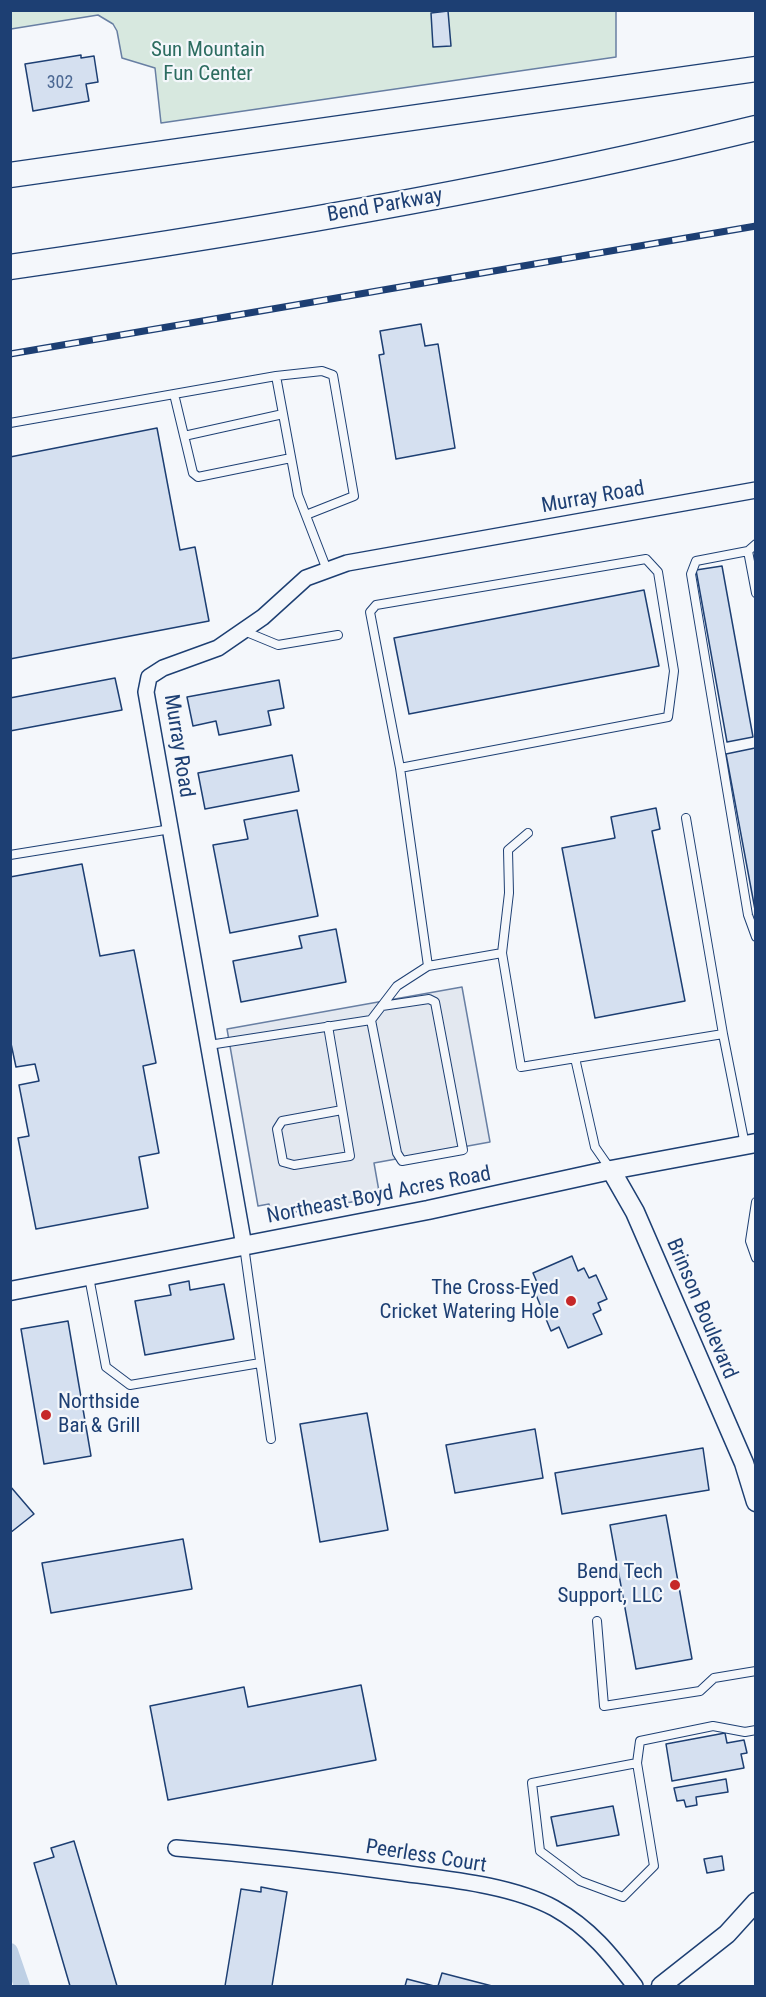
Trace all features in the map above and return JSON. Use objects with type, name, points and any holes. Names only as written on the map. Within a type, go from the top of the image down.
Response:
[{"type":"highway","points":[[10,176],[756,69]]},
{"type":"highway","name":"Bend Parkway","points":[[10,267],[154,246],[497,186],[623,160],[756,128]]},
{"type":"highway","points":[[723,136],[756,133]]},
{"type":"street","name":"Murray Road","points":[[244,1246],[146,692],[149,677],[163,668],[218,648],[263,616],[306,578],[347,563],[756,490]]},
{"type":"street","name":"Northeast Boyd Acres Road","points":[[10,1292],[750,1144]]},
{"type":"street","name":"Brinson Boulevard","points":[[611,1170],[635,1212],[752,1477],[756,1502]]},
{"type":"street","name":"Peerless Court","points":[[176,1848],[229,1852],[436,1877],[519,1894],[553,1908],[579,1924],[605,1947],[635,1986]]},
{"type":"street","points":[[661,1986],[727,1934],[756,1902]]},
{"type":"lane","points":[[10,423],[276,376],[322,371],[333,375],[354,496],[306,515]]},
{"type":"lane","points":[[276,376],[298,495],[327,570]]},
{"type":"lane","points":[[174,394],[193,473],[198,477],[291,458]]},
{"type":"lane","points":[[184,436],[283,414]]},
{"type":"lane","points":[[756,544],[748,551],[696,561],[691,574],[748,915],[756,937]]},
{"type":"lane","points":[[748,551],[756,592]]},
{"type":"lane","points":[[400,768],[668,717],[674,671],[658,572],[646,559],[376,605],[370,612],[400,768],[428,966]]},
{"type":"lane","points":[[242,631],[278,645],[338,635]]},
{"type":"lane","points":[[686,818],[723,1034],[750,1144]]},
{"type":"lane","points":[[10,855],[171,829]]},
{"type":"lane","points":[[528,833],[508,850],[509,893],[502,953],[521,1067],[723,1034]]},
{"type":"lane","points":[[209,1045],[371,1020],[397,986],[428,966],[502,953]]},
{"type":"lane","points":[[371,1020],[398,1153],[402,1161],[463,1150],[435,1002],[429,999],[382,1006]]},
{"type":"lane","points":[[328,1026],[350,1156],[294,1165],[283,1162],[277,1129],[282,1121],[342,1110]]},
{"type":"lane","points":[[575,1058],[595,1147],[611,1170]]},
{"type":"lane","points":[[756,1202],[750,1241],[756,1258]]},
{"type":"lane","points":[[244,1246],[271,1439]]},
{"type":"lane","points":[[89,1276],[106,1367],[130,1385],[260,1363]]},
{"type":"lane","points":[[597,1621],[604,1706],[700,1690],[714,1678],[756,1671]]},
{"type":"lane","points":[[637,1763],[532,1783],[540,1851],[580,1881],[623,1897],[654,1866],[637,1763],[640,1741],[713,1726],[745,1732],[756,1730]]},
{"type":"green space","name":"Sun Mountain Fun Center","points":[[10,11],[616,11],[616,57],[161,123],[155,68],[122,58],[117,31],[113,24],[98,15],[11,29]]},
{"type":"shaded area","points":[[462,987],[490,1142],[374,1163],[380,1197],[272,1216],[269,1204],[258,1206],[227,1029]]},
{"type":"building","points":[[448,11],[451,46],[433,47],[431,13]]},
{"type":"building","points":[[81,55],[81,58],[94,56],[98,82],[86,84],[89,101],[33,111],[25,64]]},
{"type":"building","points":[[421,324],[425,346],[438,344],[455,448],[396,459],[379,355],[384,354],[380,331]]},
{"type":"building","points":[[157,428],[180,550],[195,547],[209,621],[10,659],[10,457]]},
{"type":"building","points":[[722,566],[753,737],[727,742],[696,570]]},
{"type":"building","points":[[644,590],[659,666],[409,714],[394,638]]},
{"type":"building","points":[[115,678],[122,710],[10,731],[10,698]]},
{"type":"building","points":[[279,680],[284,708],[268,711],[271,725],[219,735],[216,721],[193,726],[187,697]]},
{"type":"building","points":[[755,748],[756,751],[756,915],[726,754]]},
{"type":"building","points":[[292,755],[299,791],[205,809],[198,773]]},
{"type":"building","points":[[656,808],[660,829],[652,831],[685,1001],[595,1018],[562,848],[615,838],[611,817]]},
{"type":"building","points":[[297,810],[318,916],[230,933],[213,845],[248,839],[244,820]]},
{"type":"building","points":[[82,864],[100,956],[134,950],[156,1063],[143,1066],[159,1153],[139,1157],[148,1208],[36,1229],[18,1138],[29,1136],[19,1085],[39,1081],[35,1064],[16,1067],[10,1039],[10,877]]},
{"type":"building","points":[[336,929],[346,982],[241,1002],[233,961],[302,948],[299,936]]},
{"type":"building","name":"The Cross-Eyed Cricket Watering Hole","points":[[572,1256],[578,1271],[584,1268],[589,1278],[596,1275],[607,1299],[598,1303],[601,1310],[593,1314],[602,1334],[568,1348],[559,1327],[551,1331],[534,1290],[539,1287],[533,1273]]},
{"type":"building","points":[[189,1281],[190,1290],[224,1284],[234,1339],[145,1355],[135,1301],[171,1295],[169,1285]]},
{"type":"building","points":[[68,1321],[91,1456],[44,1464],[21,1329]]},
{"type":"building","points":[[367,1413],[388,1530],[320,1542],[300,1424]]},
{"type":"building","points":[[535,1429],[543,1478],[455,1493],[446,1445]]},
{"type":"building","points":[[703,1448],[709,1490],[562,1514],[555,1473]]},
{"type":"building","points":[[10,1486],[34,1514],[10,1533]]},
{"type":"building","points":[[666,1515],[692,1659],[636,1669],[610,1525]]},
{"type":"building","points":[[183,1539],[192,1589],[51,1613],[42,1563]]},
{"type":"building","points":[[361,1685],[376,1760],[168,1800],[150,1706],[244,1687],[248,1707]]},
{"type":"building","points":[[725,1733],[727,1743],[744,1740],[747,1753],[741,1754],[744,1768],[672,1781],[666,1744]]},
{"type":"building","points":[[726,1779],[728,1792],[696,1797],[697,1805],[686,1807],[684,1800],[677,1801],[674,1788]]},
{"type":"building","points":[[613,1806],[619,1835],[557,1846],[551,1817]]},
{"type":"building","points":[[74,1841],[117,1986],[70,1986],[34,1863],[54,1857],[51,1848]]},
{"type":"building","points":[[722,1856],[724,1870],[707,1873],[704,1859]]},
{"type":"building","points":[[261,1887],[287,1892],[272,1986],[225,1986],[241,1889],[261,1892]]},
{"type":"building","points":[[442,1973],[492,1986],[438,1986]]},
{"type":"building","points":[[407,1979],[434,1986],[405,1986]]},
{"type":"waterway","points":[[10,1951],[22,1986]]},
{"type":"railway","points":[[10,354],[756,226]]},
{"type":"place","name":"The Cross-Eyed Cricket Watering Hole","points":[[571,1301]]},
{"type":"place","name":"Northside Bar & Grill","points":[[46,1415]]},
{"type":"place","name":"Bend Tech Support, LLC","points":[[675,1585]]}]
